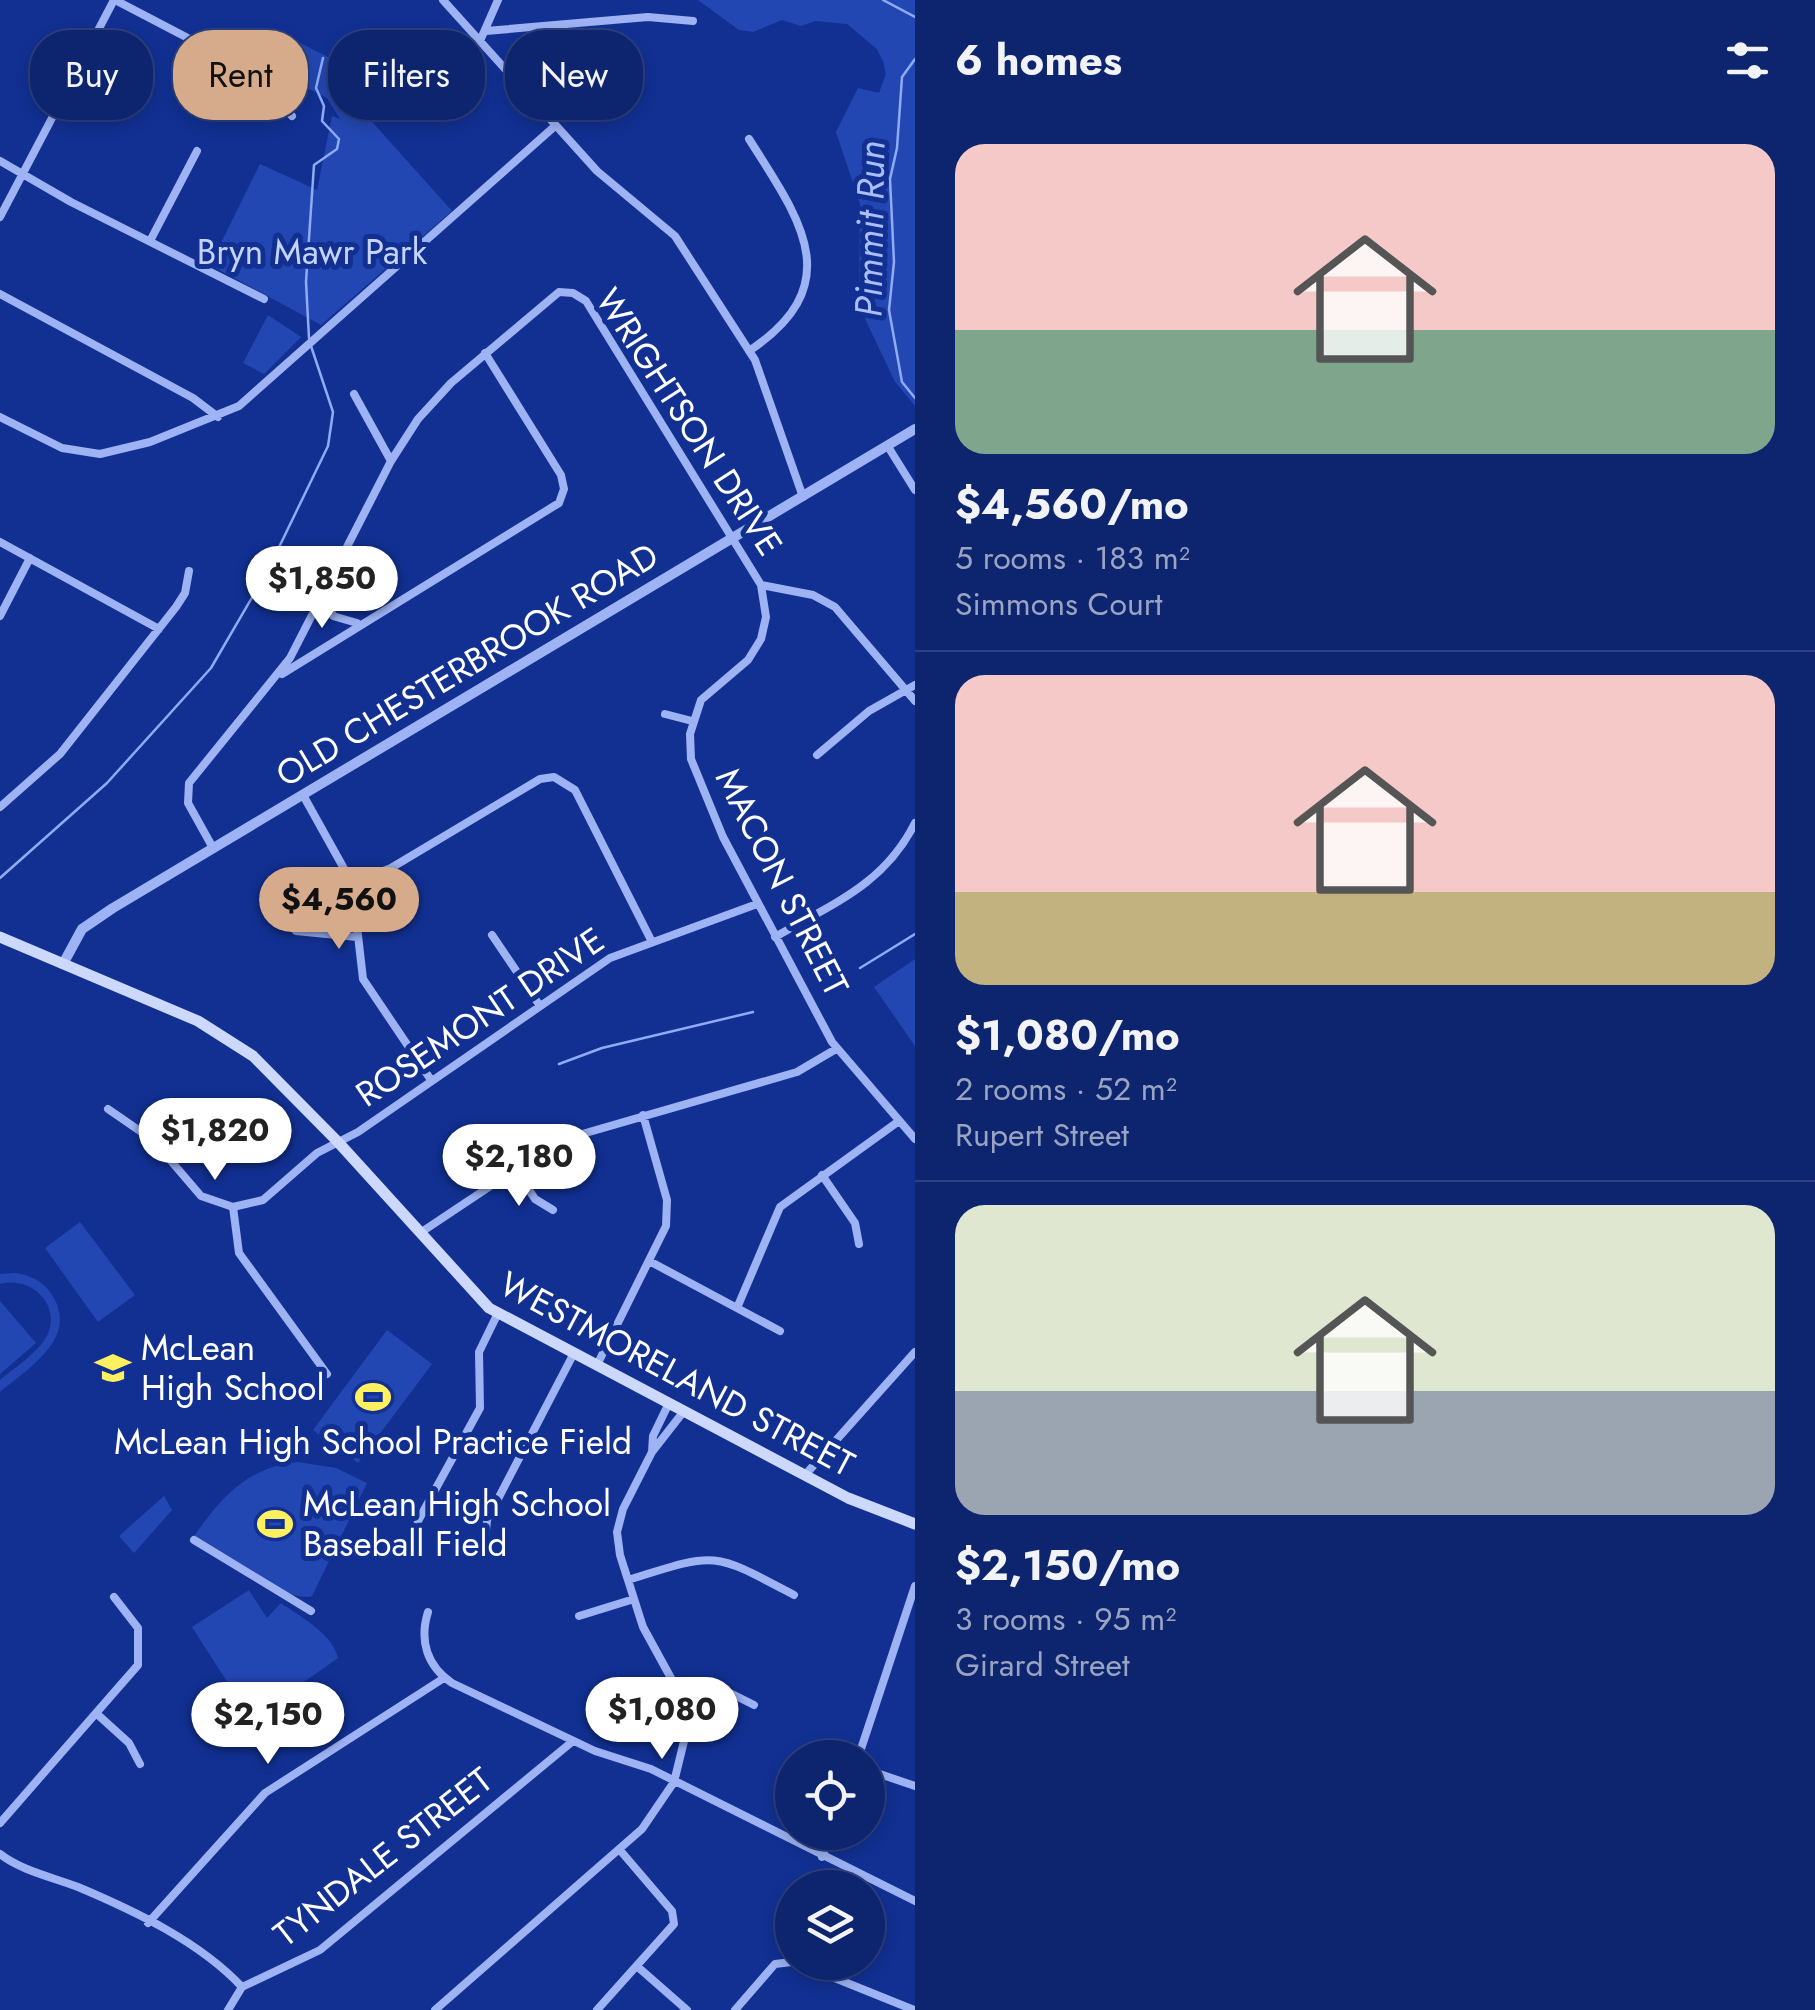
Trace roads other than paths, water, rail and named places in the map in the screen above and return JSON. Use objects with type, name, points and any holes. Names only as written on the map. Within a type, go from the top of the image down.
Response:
[{"type":"main road","name":"WESTMORELAND STREET","points":[[0,937],[226,1037],[264,1065],[471,1292],[498,1313],[805,1475],[915,1523]]},
{"type":"street","points":[[0,217],[114,0],[173,31]]},
{"type":"street","points":[[443,0],[470,30]]},
{"type":"street","points":[[498,0],[486,31],[648,17],[693,22]]},
{"type":"street","points":[[485,47],[611,185],[672,232],[750,350],[778,418],[803,498]]},
{"type":"street","points":[[0,417],[54,445],[92,454],[142,445],[218,417],[255,395],[556,126]]},
{"type":"street","points":[[749,139],[800,222],[808,263],[803,291],[790,316],[750,350]]},
{"type":"street","points":[[150,242],[197,151]]},
{"type":"street","points":[[0,160],[150,242],[264,298]]},
{"type":"street","name":"WRIGHTSON DRIVE","points":[[484,353],[548,297],[566,292],[586,301],[761,585],[812,595],[835,607],[915,701]]},
{"type":"street","points":[[0,294],[164,382],[218,417]]},
{"type":"street","points":[[214,848],[188,803],[189,783],[272,684],[306,656],[556,505],[564,489],[561,475],[484,353],[434,400],[390,461],[272,684]]},
{"type":"street","points":[[354,394],[390,461]]},
{"type":"street","name":"OLD CHESTERBROOK ROAD","points":[[64,964],[90,923],[915,428]]},
{"type":"street","points":[[887,445],[915,490]]},
{"type":"street","points":[[0,542],[160,630]]},
{"type":"street","points":[[0,616],[30,558]]},
{"type":"street","points":[[0,807],[60,754],[160,630],[185,593],[189,571]]},
{"type":"street","points":[[665,714],[692,721],[709,690],[748,660],[761,639],[766,617],[761,585]]},
{"type":"street","points":[[325,589],[326,604],[333,616],[346,623],[364,621]]},
{"type":"street","points":[[817,755],[869,711],[915,684]]},
{"type":"street","name":"MACON STREET","points":[[692,721],[690,748],[694,769],[774,937],[836,1049],[915,1140]]},
{"type":"street","points":[[352,883],[391,868],[540,779],[554,777],[574,790],[652,940]]},
{"type":"street","points":[[303,795],[352,883],[363,978],[432,1080]]},
{"type":"street","points":[[774,937],[874,879],[895,860],[915,823]]},
{"type":"street","name":"ROSEMONT DRIVE","points":[[233,1207],[263,1200],[318,1153],[610,958],[757,904]]},
{"type":"street","points":[[296,932],[357,937]]},
{"type":"street","points":[[492,934],[540,1006]]},
{"type":"street","points":[[420,1234],[558,1141],[796,1072],[836,1049]]},
{"type":"street","points":[[108,1108],[153,1140],[201,1196],[233,1207],[239,1253],[328,1374]]},
{"type":"street","points":[[597,1365],[663,1237],[668,1213],[643,1115]]},
{"type":"street","points":[[736,1308],[772,1217],[788,1199],[899,1121]]},
{"type":"street","points":[[514,1169],[536,1199],[553,1210]]},
{"type":"street","points":[[822,1175],[855,1223],[859,1244]]},
{"type":"street","points":[[651,1262],[780,1330]]},
{"type":"street","points":[[414,1545],[418,1521],[480,1408],[479,1352],[498,1313]]},
{"type":"street","points":[[805,1475],[915,1352]]},
{"type":"street","points":[[485,1540],[487,1520],[574,1353]]},
{"type":"street","points":[[652,1452],[653,1436],[669,1403]]},
{"type":"street","points":[[435,2010],[654,1816],[674,1782],[684,1750],[683,1700],[668,1668],[650,1644],[618,1544],[619,1520],[652,1452],[684,1411]]},
{"type":"street","points":[[194,1540],[311,1611]]},
{"type":"street","points":[[628,1580],[696,1559],[716,1558],[794,1595]]},
{"type":"street","points":[[864,1740],[915,1586]]},
{"type":"street","points":[[0,1823],[133,1673],[141,1656],[138,1628],[114,1597]]},
{"type":"street","points":[[579,1616],[634,1599]]},
{"type":"street","points":[[428,1612],[424,1642],[431,1662],[444,1678],[573,1741],[634,1761],[915,1900]]},
{"type":"street","points":[[148,1924],[265,1793],[444,1678]]},
{"type":"street","points":[[683,1700],[728,1692],[754,1706]]},
{"type":"street","points":[[97,1714],[129,1743],[140,1764]]},
{"type":"street","name":"TYNDALE STREET","points":[[242,1987],[320,1950],[573,1741]]},
{"type":"street","points":[[885,1776],[915,1786]]},
{"type":"street","points":[[597,2010],[671,1930],[676,1909],[619,1849]]},
{"type":"street","points":[[822,1857],[825,1850]]},
{"type":"street","points":[[0,1854],[207,1954],[242,1987],[228,2010]]},
{"type":"street","points":[[735,2010],[775,1964]]},
{"type":"street","points":[[639,1968],[688,2010]]},
{"type":"street","points":[[839,1980],[914,2010]]},
{"type":"waterway","name":"Pimmit Run","points":[[883,0],[915,17]]},
{"type":"waterway","points":[[309,338],[306,282],[314,165],[337,149],[339,139],[322,121],[324,106],[316,88],[323,58]]},
{"type":"waterway","name":"Pimmit Run","points":[[915,59],[902,77],[897,148],[890,179],[894,262],[889,310],[902,382],[915,398]]},
{"type":"waterway","points":[[0,878],[107,783],[211,668],[268,570],[328,446],[333,412],[311,346]]},
{"type":"waterway","points":[[860,968],[915,934]]},
{"type":"waterway","points":[[559,1064],[602,1048],[753,1012]]},
{"type":"place","name":"McLean High School","points":[[113,1368]]},
{"type":"place","name":"McLean High School Practice Field","points":[[373,1397]]},
{"type":"place","name":"McLean High School Baseball Field","points":[[275,1524]]},
{"type":"park label","name":"Bryn Mawr Park","points":[[312,252]]}]
